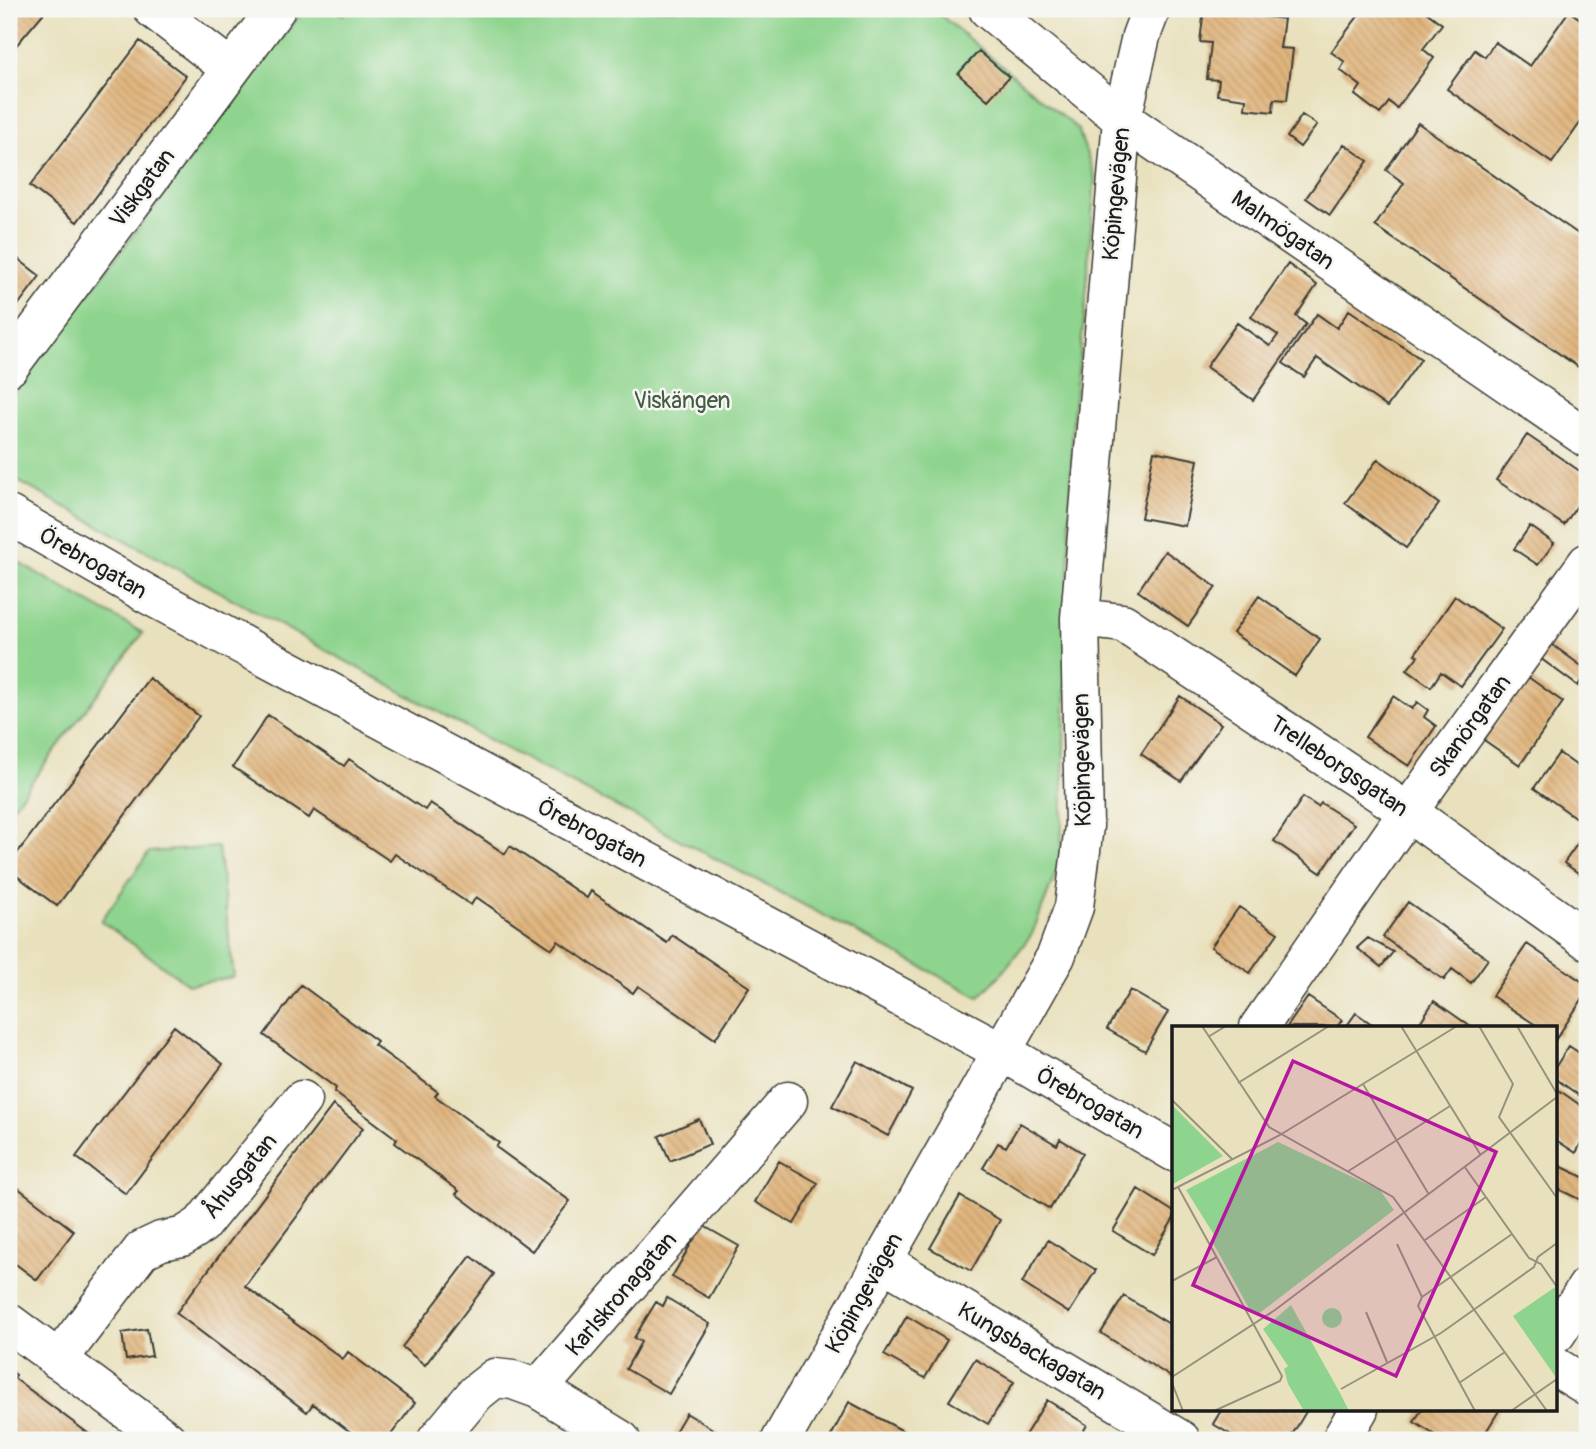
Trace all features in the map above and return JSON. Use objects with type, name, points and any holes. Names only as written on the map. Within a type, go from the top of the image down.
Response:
[{"type":"street","points":[[153,9],[231,69]]},
{"type":"street","name":"Viskgatan","points":[[9,367],[276,9]]},
{"type":"street","name":"Malmögatan","points":[[988,9],[1122,119],[1587,438]]},
{"type":"street","name":"Köpingevägen","points":[[781,1440],[1056,956],[1074,907],[1084,826],[1080,618],[1122,119],[1141,36],[1151,9]]},
{"type":"street","name":"Örebrogatan","points":[[9,515],[171,607],[1001,1051],[1172,1150]]},
{"type":"street","name":"Skanörgatan","points":[[1260,1026],[1408,812],[1587,564]]},
{"type":"street","name":"Trelleborgsgatan","points":[[1080,618],[1124,623],[1408,812],[1587,940]]},
{"type":"street","name":"Åhusgatan","points":[[58,1360],[142,1250],[161,1241],[182,1237],[201,1225],[302,1100]]},
{"type":"street","name":"Karlskronagatan","points":[[538,1389],[788,1101]]},
{"type":"street","name":"Kungsbackagatan","points":[[882,1261],[1181,1440]]},
{"type":"street","points":[[1558,1331],[1587,1287]]},
{"type":"street","points":[[9,1323],[167,1440]]},
{"type":"street","points":[[1558,1368],[1587,1386]]},
{"type":"street","points":[[437,1440],[476,1393],[495,1378],[513,1380],[538,1389],[621,1440]]},
{"type":"street","points":[[1341,1440],[1358,1410]]},
{"type":"green space","name":"Viskängen","points":[[304,9],[335,9],[343,15],[348,9],[933,9],[1078,129],[1095,177],[1085,311],[1073,414],[1061,860],[1032,934],[979,997],[495,743],[14,479],[9,473],[9,399]]},
{"type":"green space","points":[[9,557],[143,633],[9,812]]},
{"type":"green space","points":[[218,847],[234,977],[189,985],[101,921],[149,852]]},
{"type":"building","points":[[9,9],[47,9],[9,54]]},
{"type":"building","points":[[1204,9],[1250,9],[1249,15],[1284,19],[1280,48],[1293,49],[1287,100],[1274,99],[1273,112],[1245,109],[1246,99],[1217,95],[1219,80],[1207,79],[1211,43],[1200,42]]},
{"type":"building","points":[[1360,9],[1422,9],[1442,24],[1423,49],[1434,58],[1397,108],[1389,102],[1380,114],[1355,95],[1361,86],[1340,70],[1345,62],[1331,52],[1362,11]]},
{"type":"building","points":[[1569,11],[1587,24],[1587,113],[1552,163],[1447,89],[1475,50],[1485,57],[1495,42],[1530,66]]},
{"type":"building","points":[[140,41],[186,76],[77,222],[30,186]]},
{"type":"building","points":[[979,51],[1009,77],[988,100],[958,74]]},
{"type":"building","points":[[1302,115],[1317,125],[1300,147],[1287,137]]},
{"type":"building","points":[[1418,123],[1587,240],[1587,373],[1375,226],[1404,183],[1386,170]]},
{"type":"building","points":[[1344,144],[1368,161],[1330,215],[1306,198]]},
{"type":"building","points":[[9,252],[40,276],[9,317]]},
{"type":"building","points":[[1288,264],[1317,285],[1296,316],[1306,324],[1253,400],[1206,367],[1237,323],[1270,346],[1278,335],[1251,317]]},
{"type":"building","points":[[1349,310],[1421,359],[1387,407],[1317,358],[1304,377],[1283,363],[1317,314],[1337,328]]},
{"type":"building","points":[[1527,435],[1587,476],[1587,491],[1564,525],[1496,480]]},
{"type":"building","points":[[1154,451],[1198,460],[1185,526],[1141,518]]},
{"type":"building","points":[[1378,459],[1439,504],[1406,548],[1345,503]]},
{"type":"building","points":[[1530,526],[1554,543],[1538,565],[1514,549]]},
{"type":"building","points":[[1165,551],[1216,587],[1188,626],[1138,591]]},
{"type":"building","points":[[1259,596],[1320,639],[1295,676],[1233,633]]},
{"type":"building","points":[[1455,596],[1502,629],[1461,686],[1441,672],[1431,687],[1407,670]]},
{"type":"building","points":[[1550,643],[1587,670],[1578,686],[1540,658]]},
{"type":"building","points":[[1528,677],[1563,702],[1520,765],[1484,740]]},
{"type":"building","points":[[149,678],[199,716],[57,906],[9,870],[9,864]]},
{"type":"building","points":[[1180,696],[1221,724],[1181,781],[1141,754]]},
{"type":"building","points":[[1393,696],[1412,709],[1417,702],[1428,710],[1424,717],[1436,726],[1409,766],[1365,737]]},
{"type":"building","points":[[268,715],[344,766],[349,759],[425,810],[430,803],[505,854],[510,846],[587,898],[591,891],[667,943],[672,935],[749,987],[715,1039],[638,986],[633,993],[558,941],[552,949],[476,897],[471,905],[395,854],[390,861],[314,810],[309,818],[233,767]]},
{"type":"building","points":[[1559,753],[1587,773],[1587,818],[1583,823],[1534,788]]},
{"type":"building","points":[[1303,797],[1318,807],[1321,803],[1354,824],[1321,873],[1274,841]]},
{"type":"building","points":[[1587,830],[1587,879],[1564,863]]},
{"type":"building","points":[[1408,902],[1488,959],[1471,983],[1452,969],[1444,980],[1383,937]]},
{"type":"building","points":[[1239,907],[1278,933],[1250,973],[1211,947]]},
{"type":"building","points":[[1368,938],[1393,952],[1381,967],[1357,948]]},
{"type":"building","points":[[1527,944],[1587,985],[1587,992],[1558,1036],[1558,1026],[1537,1026],[1492,996]]},
{"type":"building","points":[[301,985],[377,1041],[374,1045],[438,1092],[435,1096],[499,1143],[496,1147],[570,1201],[532,1251],[456,1194],[459,1191],[395,1143],[397,1139],[334,1092],[336,1088],[264,1035]]},
{"type":"building","points":[[1130,990],[1168,1012],[1145,1051],[1107,1029]]},
{"type":"building","points":[[1308,997],[1342,1020],[1338,1026],[1288,1026]]},
{"type":"building","points":[[1434,1001],[1470,1026],[1418,1026]]},
{"type":"building","points":[[1356,1013],[1375,1026],[1347,1026]]},
{"type":"building","points":[[174,1026],[223,1064],[126,1194],[76,1157]]},
{"type":"building","points":[[1569,1046],[1587,1058],[1587,1101],[1558,1080],[1558,1063]]},
{"type":"building","points":[[857,1061],[912,1091],[888,1136],[832,1106]]},
{"type":"building","points":[[1558,1089],[1587,1110],[1587,1131],[1576,1153],[1558,1141]]},
{"type":"building","points":[[333,1105],[363,1128],[245,1286],[343,1359],[348,1352],[415,1403],[387,1440],[361,1440],[313,1404],[307,1412],[176,1313]]},
{"type":"building","points":[[699,1119],[710,1144],[670,1161],[659,1136]]},
{"type":"building","points":[[1020,1123],[1057,1145],[1060,1139],[1083,1153],[1050,1209],[983,1168],[998,1143],[1006,1147]]},
{"type":"building","points":[[779,1161],[818,1183],[794,1224],[755,1202]]},
{"type":"building","points":[[1558,1165],[1587,1179],[1587,1203],[1558,1189]]},
{"type":"building","points":[[9,1181],[74,1231],[37,1280],[9,1259]]},
{"type":"building","points":[[1138,1189],[1172,1211],[1172,1221],[1152,1255],[1113,1231]]},
{"type":"building","points":[[960,1196],[1000,1220],[971,1271],[930,1248]]},
{"type":"building","points":[[702,1225],[739,1246],[709,1298],[672,1277]]},
{"type":"building","points":[[1048,1240],[1096,1270],[1069,1313],[1022,1283]]},
{"type":"building","points":[[471,1256],[494,1274],[425,1365],[402,1347]]},
{"type":"building","points":[[1124,1296],[1172,1326],[1172,1378],[1101,1333]]},
{"type":"building","points":[[667,1298],[710,1324],[669,1394],[626,1369],[641,1342],[634,1338],[656,1302],[663,1306]]},
{"type":"building","points":[[907,1316],[947,1340],[925,1378],[884,1355]]},
{"type":"building","points":[[147,1329],[152,1356],[126,1360],[122,1333]]},
{"type":"building","points":[[975,1359],[1014,1382],[988,1424],[949,1401]]},
{"type":"building","points":[[9,1369],[16,1375],[14,1378],[97,1440],[9,1440]]},
{"type":"building","points":[[1047,1400],[1087,1425],[1078,1440],[1022,1440]]},
{"type":"building","points":[[849,1402],[905,1432],[900,1440],[829,1440]]},
{"type":"building","points":[[1221,1410],[1307,1410],[1289,1440],[1240,1440],[1213,1424]]},
{"type":"building","points":[[1421,1410],[1499,1410],[1481,1440],[1443,1440],[1414,1422]]},
{"type":"building","points":[[686,1413],[731,1440],[670,1440]]}]
